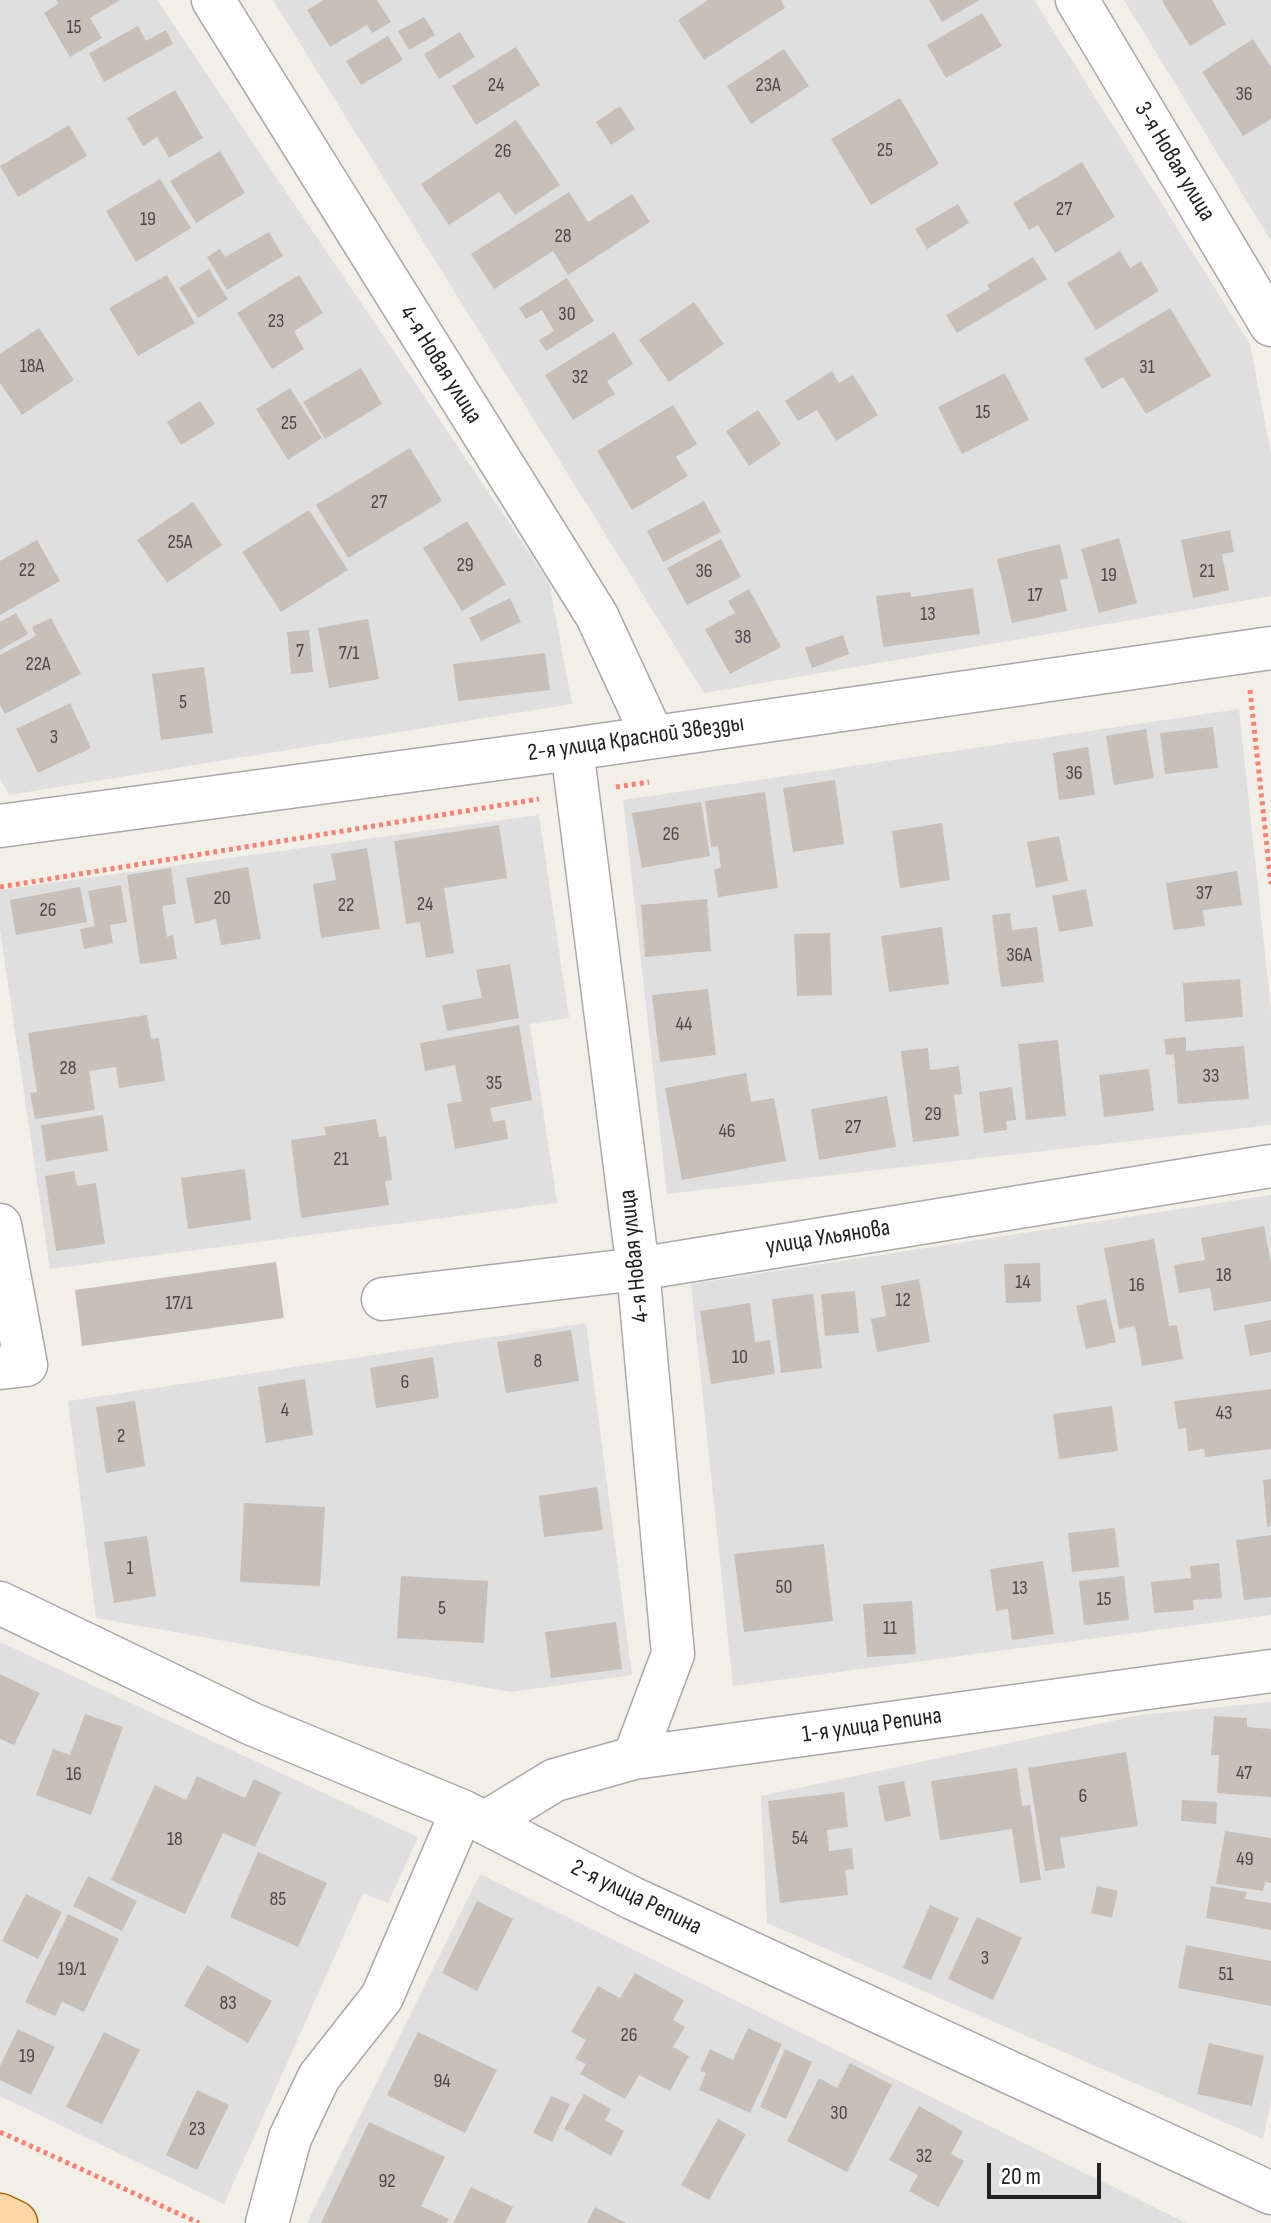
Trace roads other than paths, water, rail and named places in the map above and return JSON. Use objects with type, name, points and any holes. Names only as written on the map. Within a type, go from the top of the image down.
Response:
[{"type":"main road","points":[[0,2216],[15,2223]]},
{"type":"street","name":"4-я Новая улица","points":[[213,0],[597,616],[653,737]]},
{"type":"street","name":"3-я Новая улица","points":[[1077,0],[1271,325]]},
{"type":"street","name":"2-я улица Красной Звезды","points":[[0,826],[572,749],[1271,648]]},
{"type":"street","name":"4-я Новая улица","points":[[572,749],[638,1269],[673,1654],[634,1758]]},
{"type":"street","name":"улица Ульянова","points":[[383,1299],[638,1269],[1271,1166]]},
{"type":"street","points":[[0,1225],[13,1367]]},
{"type":"street","name":"2-я улица Репина","points":[[0,1603],[252,1724],[474,1816],[632,1898],[1271,2193]]},
{"type":"street","name":"1-я улица Репина","points":[[474,1816],[555,1780],[634,1758],[1271,1671]]},
{"type":"street","points":[[267,2223],[290,2138],[319,2077],[382,1997],[474,1816]]}]
